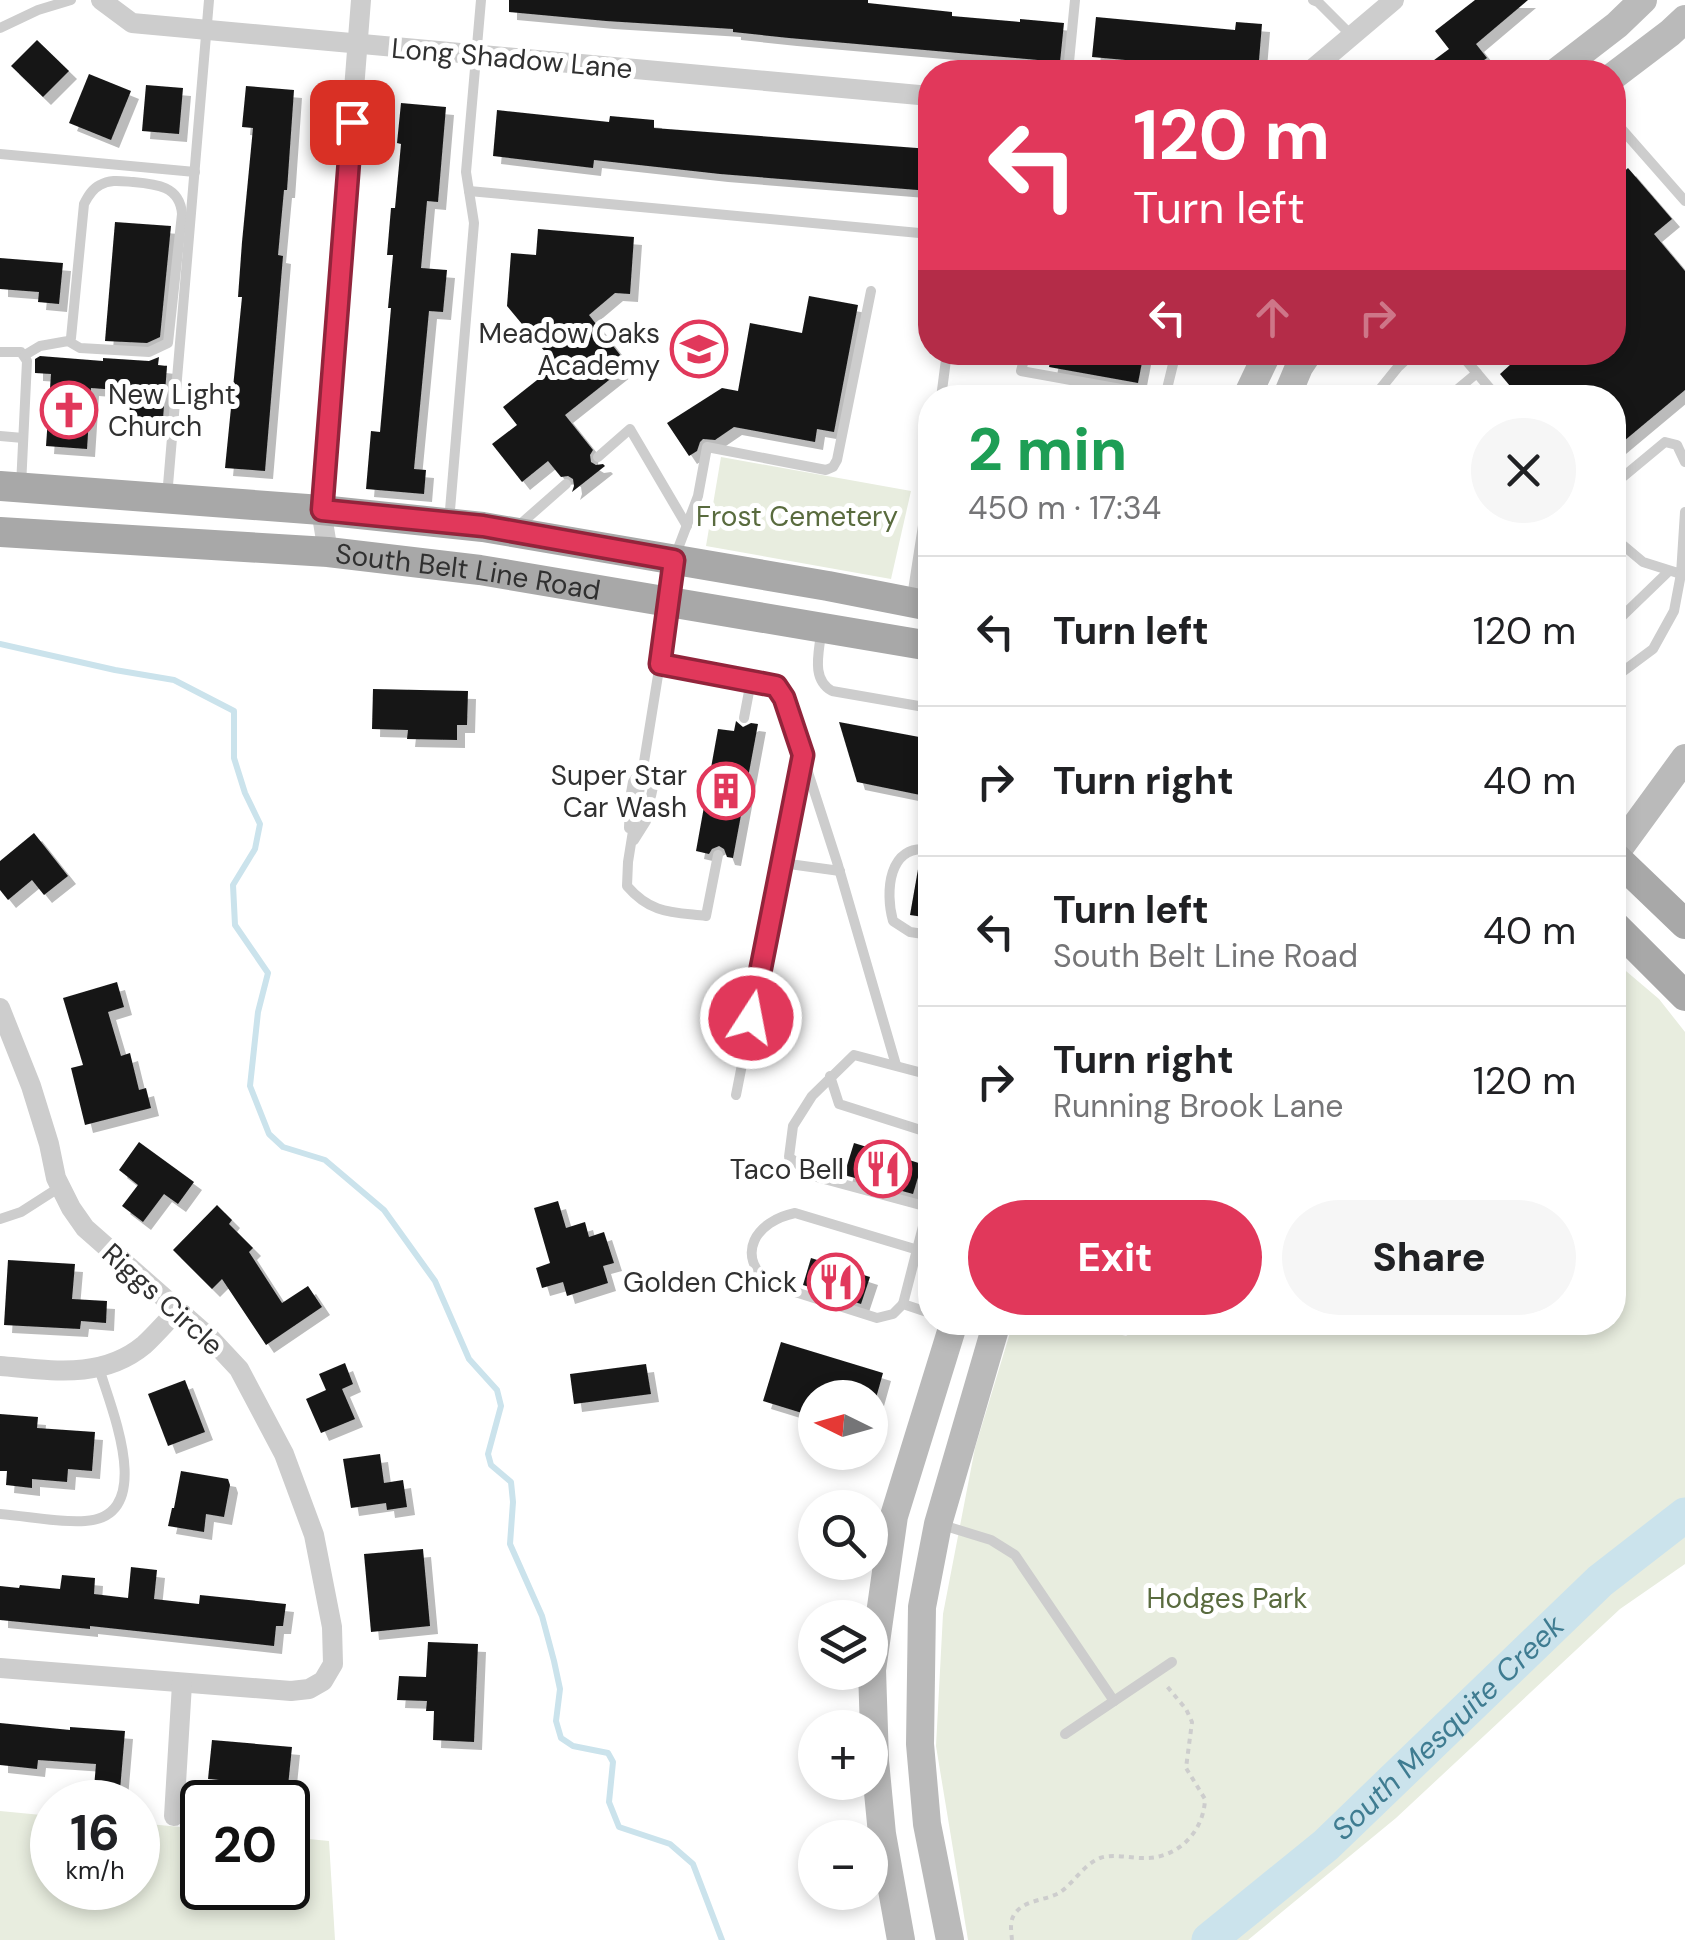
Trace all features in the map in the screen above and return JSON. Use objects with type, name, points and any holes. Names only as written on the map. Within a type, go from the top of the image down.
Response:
[{"type":"main road","points":[[1572,60],[1643,0]]},
{"type":"main road","points":[[1626,66],[1685,19]]},
{"type":"main road","points":[[9,533],[10,487]]},
{"type":"main road","name":"South Belt Line Road","points":[[10,487],[448,523],[918,605]]},
{"type":"main road","name":"South Belt Line Road","points":[[9,533],[328,552],[480,570],[782,620],[809,616],[822,622]]},
{"type":"main road","points":[[822,622],[892,628],[902,625],[918,607]]},
{"type":"main road","points":[[822,622],[918,643]]},
{"type":"main road","points":[[1626,838],[1685,758]]},
{"type":"main road","points":[[1626,868],[1685,924]]},
{"type":"main road","points":[[1626,937],[1685,996]]},
{"type":"main road","points":[[901,1940],[882,1834],[872,1670],[894,1516],[950,1335]]},
{"type":"main road","points":[[950,1940],[927,1824],[920,1744],[922,1607],[938,1524],[994,1335]]},
{"type":"main road","points":[[894,1516],[938,1524]]},
{"type":"street","name":"Long Shadow Lane","points":[[101,0],[132,23],[918,95]]},
{"type":"street","points":[[328,552],[322,510],[362,0]]},
{"type":"street","points":[[1323,60],[1394,0]]},
{"type":"street","name":"Riggs Circle","points":[[0,1008],[31,1086],[60,1186],[71,1208],[85,1228],[239,1369],[284,1454],[314,1535],[332,1628],[333,1664],[323,1682],[310,1689],[276,1692],[0,1668]]},
{"type":"street","points":[[0,1366],[68,1371],[99,1368],[142,1347],[177,1311]]},
{"type":"street","points":[[174,1816],[182,1684]]},
{"type":"lane","points":[[0,28],[71,0]]},
{"type":"lane","points":[[167,498],[209,0]]},
{"type":"lane","points":[[448,523],[474,222],[466,172],[481,0]]},
{"type":"lane","points":[[1069,60],[1075,0]]},
{"type":"lane","points":[[1313,0],[1351,36]]},
{"type":"lane","points":[[1626,134],[1685,201]]},
{"type":"lane","points":[[0,154],[194,172]]},
{"type":"lane","points":[[25,355],[40,346],[68,341],[80,348],[136,352],[150,352],[168,343],[182,214],[178,196],[168,188],[116,181],[98,186],[88,195],[68,341]]},
{"type":"lane","points":[[469,192],[918,233]]},
{"type":"lane","points":[[630,845],[646,821],[633,782],[643,768],[674,560],[698,496],[707,446],[826,470],[833,467],[871,291]]},
{"type":"lane","points":[[0,352],[21,352],[27,360],[23,438],[10,487]]},
{"type":"lane","points":[[1023,365],[1022,371],[1099,385]]},
{"type":"lane","points":[[1384,385],[1400,365]]},
{"type":"lane","points":[[1470,365],[1487,385]]},
{"type":"lane","points":[[1463,385],[1477,373]]},
{"type":"lane","points":[[598,457],[630,429],[686,526]]},
{"type":"lane","points":[[0,436],[23,438]]},
{"type":"lane","points":[[1626,474],[1665,442],[1677,445],[1685,462]]},
{"type":"lane","points":[[512,532],[566,484]]},
{"type":"lane","points":[[1626,669],[1654,649],[1674,610],[1685,512]]},
{"type":"lane","points":[[1626,549],[1643,562],[1679,573]]},
{"type":"lane","points":[[1626,615],[1679,573]]},
{"type":"lane","points":[[822,622],[818,670],[824,686],[832,691],[918,706]]},
{"type":"lane","points":[[660,664],[776,686],[784,698],[840,871],[896,1065]]},
{"type":"lane","points":[[744,718],[752,681]]},
{"type":"lane","points":[[736,1095],[803,755]]},
{"type":"lane","points":[[643,768],[652,787],[639,800],[627,886],[640,901],[658,910],[706,916],[718,855]]},
{"type":"lane","points":[[918,848],[904,855],[892,871],[888,905],[893,921],[918,934]]},
{"type":"lane","points":[[782,863],[840,871]]},
{"type":"lane","points":[[918,1071],[854,1055],[812,1096],[793,1126],[790,1157],[812,1176],[918,1201]]},
{"type":"lane","points":[[830,1076],[839,1104],[918,1129]]},
{"type":"lane","points":[[0,1219],[21,1212],[60,1186]]},
{"type":"lane","points":[[795,1214],[918,1250],[903,1304],[893,1314],[877,1318],[770,1284],[758,1274],[751,1258],[756,1239],[765,1224],[795,1214]]},
{"type":"lane","points":[[903,1304],[918,1308]]},
{"type":"lane","points":[[0,1514],[87,1521],[113,1510],[126,1479],[126,1459],[99,1368]]},
{"type":"lane","points":[[938,1524],[991,1540],[1015,1555],[1114,1701]]},
{"type":"lane","points":[[1064,1734],[1172,1662]]},
{"type":"path","points":[[1012,1940],[1013,1916],[1018,1910],[1058,1893],[1100,1858],[1160,1856],[1196,1834],[1206,1798],[1186,1768],[1192,1722],[1157,1672]]},
{"type":"green space","name":"Frost Cemetery","points":[[721,457],[911,491],[891,579],[706,546]]},
{"type":"green space","name":"Hodges Park","points":[[1626,971],[1659,999],[1685,1032],[1685,1564],[1620,1609],[1396,1818],[1248,1940],[968,1940],[936,1746],[943,1614],[975,1448],[1009,1335],[1626,1335]]},
{"type":"green space","points":[[0,1811],[30,1814],[30,1910],[160,1910],[160,1825],[180,1827],[180,1910],[310,1910],[310,1839],[329,1841],[335,1940],[0,1940]]},
{"type":"building","points":[[509,0],[868,0],[952,12],[952,16],[1064,23],[1060,60],[1037,60],[789,38],[733,29],[509,12]]},
{"type":"building","points":[[1475,0],[1528,0],[1476,44],[1487,58],[1484,60],[1434,60],[1449,49],[1435,31]]},
{"type":"building","points":[[1096,17],[1235,30],[1236,22],[1262,24],[1259,60],[1092,57]]},
{"type":"building","points":[[37,40],[69,71],[43,97],[11,66]]},
{"type":"building","points":[[89,74],[131,91],[111,140],[69,123]]},
{"type":"building","points":[[146,85],[183,88],[179,134],[142,131]]},
{"type":"building","points":[[246,86],[294,90],[278,255],[283,256],[265,471],[225,468],[253,128],[242,127]]},
{"type":"building","points":[[401,103],[446,107],[438,202],[427,201],[421,268],[447,270],[443,312],[429,311],[414,469],[426,470],[424,494],[366,489],[371,431],[380,432],[391,308],[393,255],[387,255],[401,144],[397,143]]},
{"type":"building","points":[[497,110],[609,122],[610,116],[654,120],[654,128],[918,148],[918,190],[594,160],[593,168],[493,156]]},
{"type":"building","points":[[1626,170],[1672,219],[1654,234],[1685,271],[1685,390],[1626,439],[1626,385],[1509,385],[1500,374],[1510,365],[1626,365]]},
{"type":"building","points":[[115,222],[171,226],[160,337],[147,343],[105,341]]},
{"type":"building","points":[[538,229],[634,237],[630,294],[615,293],[589,315],[628,365],[565,415],[593,450],[591,462],[605,466],[572,492],[573,479],[561,477],[548,461],[522,482],[492,444],[517,425],[503,407],[556,365],[507,306],[511,253],[536,255]]},
{"type":"building","points":[[0,258],[63,263],[59,304],[38,302],[39,292],[0,289]]},
{"type":"building","points":[[809,296],[858,305],[834,432],[817,429],[815,442],[734,427],[715,440],[703,439],[689,456],[667,423],[722,388],[738,391],[750,323],[802,333]]},
{"type":"building","name":"New Light Church","points":[[40,356],[103,361],[149,361],[159,357],[158,365],[167,366],[162,432],[128,430],[131,391],[91,388],[87,449],[46,446],[51,374],[35,373],[35,359]]},
{"type":"building","points":[[1049,365],[1141,365],[1138,383]]},
{"type":"building","points":[[373,689],[468,691],[467,725],[457,725],[457,740],[407,739],[408,730],[372,729]]},
{"type":"building","name":"Super Star Car Wash","points":[[736,721],[743,727],[758,724],[733,858],[727,857],[719,846],[709,854],[696,851],[718,729],[734,731]]},
{"type":"building","points":[[839,722],[918,737],[918,795],[857,782]]},
{"type":"building","points":[[34,833],[68,876],[44,895],[32,880],[8,900],[0,890],[0,861]]},
{"type":"building","points":[[918,869],[918,916],[910,915]]},
{"type":"building","points":[[117,982],[124,1007],[108,1012],[121,1056],[130,1053],[139,1090],[146,1088],[151,1108],[85,1125],[71,1068],[83,1065],[63,998]]},
{"type":"building","points":[[139,1142],[194,1182],[178,1204],[164,1194],[143,1222],[122,1206],[138,1185],[119,1170]]},
{"type":"building","name":"Taco Bell","points":[[854,1143],[918,1163],[913,1194],[844,1175]]},
{"type":"building","points":[[558,1201],[566,1228],[585,1222],[589,1237],[604,1232],[614,1263],[603,1266],[608,1283],[567,1296],[563,1282],[542,1288],[536,1268],[550,1263],[534,1208]]},
{"type":"building","points":[[217,1205],[253,1248],[249,1252],[282,1303],[308,1286],[322,1307],[266,1345],[222,1279],[212,1289],[173,1250]]},
{"type":"building","name":"Golden Chick","points":[[811,1258],[870,1277],[861,1304],[803,1285]]},
{"type":"building","points":[[8,1260],[75,1264],[72,1299],[107,1301],[106,1323],[81,1321],[80,1329],[4,1325]]},
{"type":"building","points":[[781,1342],[883,1373],[881,1380],[798,1380],[798,1412],[763,1401]]},
{"type":"building","points":[[345,1363],[353,1384],[342,1389],[355,1419],[321,1433],[306,1399],[326,1390],[319,1374]]},
{"type":"building","points":[[646,1364],[651,1394],[574,1404],[570,1374]]},
{"type":"building","points":[[185,1380],[205,1432],[168,1446],[148,1394]]},
{"type":"building","points":[[0,1414],[38,1417],[37,1428],[95,1432],[92,1471],[68,1469],[67,1482],[32,1479],[32,1488],[6,1485],[7,1471],[0,1471]]},
{"type":"building","points":[[380,1454],[384,1483],[403,1480],[407,1507],[387,1510],[386,1503],[351,1508],[343,1459]]},
{"type":"building","points":[[181,1471],[228,1479],[224,1517],[206,1514],[204,1532],[168,1526]]},
{"type":"building","points":[[423,1549],[430,1626],[371,1632],[364,1554]]},
{"type":"building","points":[[131,1567],[157,1570],[154,1599],[199,1604],[200,1595],[286,1604],[283,1626],[276,1626],[274,1646],[0,1620],[0,1586],[60,1589],[62,1575],[95,1578],[94,1594],[128,1598]]},
{"type":"building","points":[[428,1642],[478,1644],[474,1742],[433,1740],[434,1711],[426,1711],[427,1701],[397,1700],[399,1676],[426,1677]]},
{"type":"building","points":[[0,1723],[125,1731],[121,1780],[95,1780],[96,1764],[38,1760],[37,1769],[0,1765]]},
{"type":"building","points":[[212,1740],[292,1747],[289,1780],[208,1779]]},
{"type":"waterway","points":[[0,644],[174,680],[234,711],[234,758],[260,824],[255,849],[233,885],[235,925],[268,973],[258,1012],[250,1086],[269,1134],[283,1147],[325,1160],[384,1210],[435,1281],[469,1359],[497,1390],[501,1406],[488,1454],[491,1465],[511,1482],[510,1544],[542,1616],[554,1661],[560,1689],[556,1721],[561,1738],[573,1746],[608,1753],[613,1762],[609,1802],[619,1827],[670,1844],[693,1864],[722,1940]]},
{"type":"waterway","name":"South Mesquite Creek","points":[[1209,1940],[1326,1845],[1600,1581],[1685,1515]]},
{"type":"place","name":"Meadow Oaks Academy","points":[[699,349]]},
{"type":"place","name":"New Light Church","points":[[69,410]]},
{"type":"place","name":"Super Star Car Wash","points":[[726,791]]},
{"type":"place","name":"Taco Bell","points":[[883,1169]]},
{"type":"place","name":"Golden Chick","points":[[836,1282]]},
{"type":"route","points":[[352,122],[322,510],[483,526],[674,560],[660,664],[776,686],[784,698],[803,755],[751,1018]]}]
